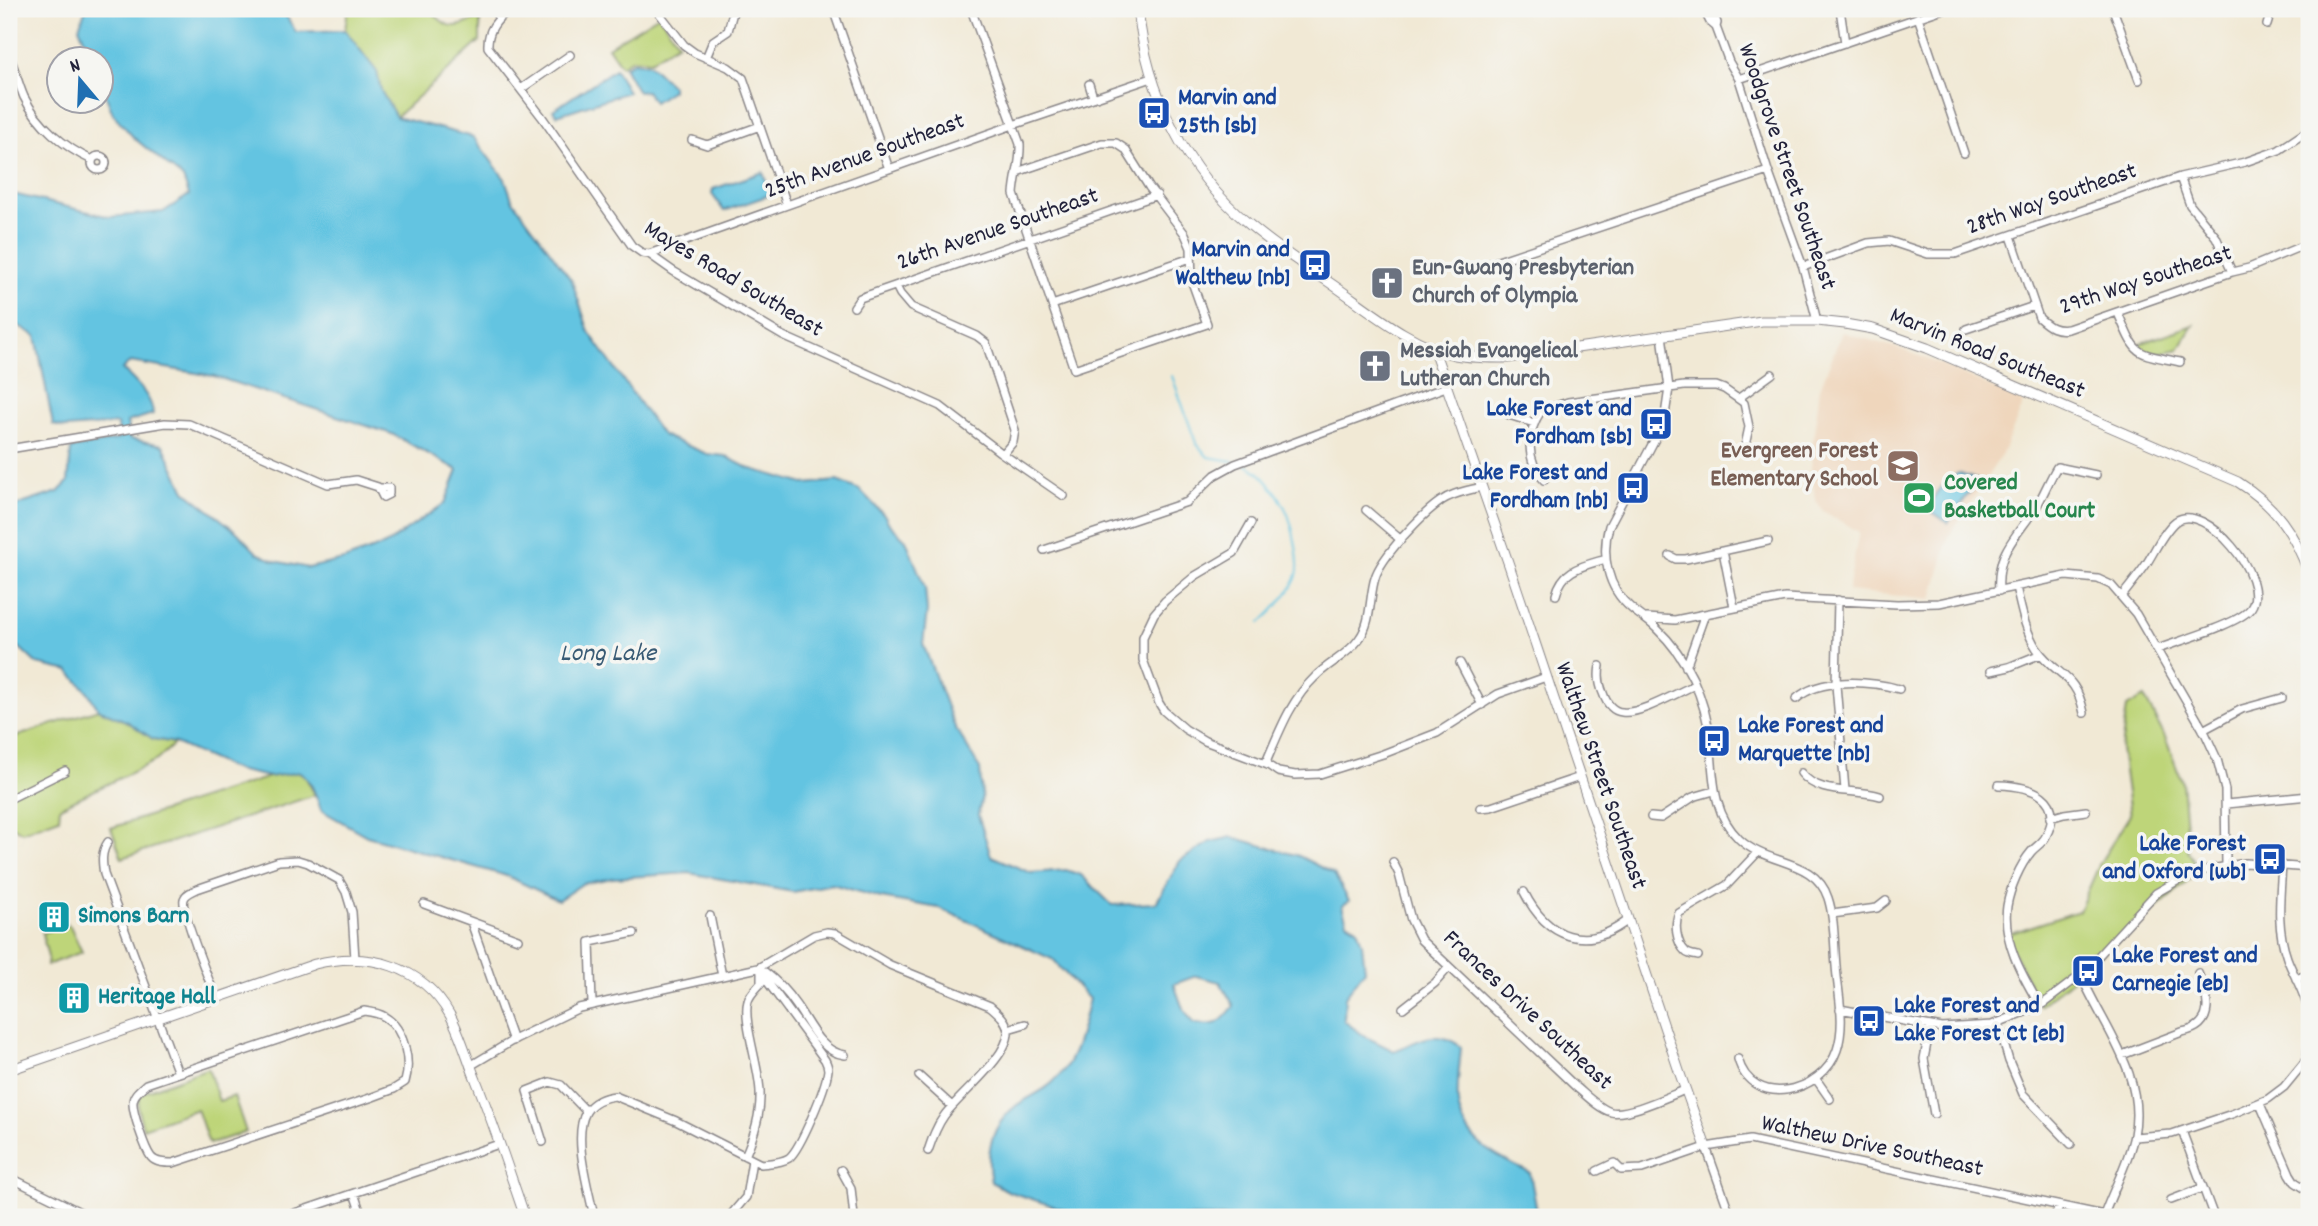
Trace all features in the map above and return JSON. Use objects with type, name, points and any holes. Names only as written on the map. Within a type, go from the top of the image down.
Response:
[{"type":"street","points":[[493,9],[499,18],[509,9]]},
{"type":"street","points":[[656,9],[684,46],[728,67],[743,78],[787,205]]},
{"type":"street","points":[[832,9],[889,169]]},
{"type":"street","points":[[971,9],[1020,144],[1021,158],[1017,172],[1014,194],[1074,369],[1207,324],[1192,282],[1191,248],[1185,234],[1149,187],[1125,149],[1116,143],[1102,143],[1017,172]]},
{"type":"street","name":"Marvin Road Southeast","points":[[1138,9],[1143,45],[1164,112],[1184,150],[1210,186],[1251,226],[1293,258],[1415,339],[1467,357],[1508,358],[1762,321],[1818,321],[1873,329],[1911,342],[2232,479],[2262,498],[2281,518],[2297,542],[2309,574]]},
{"type":"street","points":[[1840,9],[1845,43]]},
{"type":"street","points":[[1740,79],[1943,9]]},
{"type":"street","points":[[2113,9],[2139,80]]},
{"type":"street","points":[[2267,24],[2276,9]]},
{"type":"street","points":[[706,58],[713,41],[729,30],[733,12]]},
{"type":"street","points":[[1918,17],[1964,153]]},
{"type":"street","name":"Mayes Road Southeast","points":[[499,18],[487,38],[488,47],[521,89],[625,238],[642,253],[649,254],[783,336],[940,406],[1064,496]]},
{"type":"street","name":"Woodgrove Street Southeast","points":[[1716,27],[1729,62],[1740,79],[1768,171],[1803,267],[1818,321]]},
{"type":"street","points":[[9,55],[24,97],[36,114],[67,146],[92,160]]},
{"type":"street","points":[[521,89],[570,55]]},
{"type":"street","name":"25th Avenue Southeast","points":[[649,254],[1152,78]]},
{"type":"street","points":[[1089,84],[1093,97]]},
{"type":"street","points":[[692,140],[707,145],[760,126]]},
{"type":"street","name":"28th Way Southeast","points":[[1803,267],[1868,243],[1889,241],[1928,254],[1955,254],[2180,177],[2245,162],[2279,150],[2309,130]]},
{"type":"street","points":[[1468,271],[1768,171]]},
{"type":"street","points":[[2180,177],[2190,205],[2216,237],[2232,272]]},
{"type":"street","name":"26th Avenue Southeast","points":[[854,307],[860,298],[1157,195]]},
{"type":"street","name":"29th Way Southeast","points":[[2011,236],[2039,318],[2057,331],[2249,268],[2309,243]]},
{"type":"street","points":[[1052,305],[1191,258]]},
{"type":"street","points":[[896,285],[911,307],[977,336],[986,343],[1015,430],[1013,442],[1003,454]]},
{"type":"street","points":[[1966,329],[2034,306]]},
{"type":"street","points":[[2118,313],[2135,349],[2145,356],[2180,362]]},
{"type":"street","points":[[1662,335],[1670,388],[1660,431],[1609,526],[1606,539],[1609,575],[1615,589],[1632,610],[1672,644],[1695,685],[1708,727],[1714,791],[1726,823],[1746,846],[1757,853],[1802,868],[1818,878],[1832,914],[1840,1040],[1837,1053],[1829,1067],[1816,1079],[1784,1091],[1752,1083],[1745,1076],[1738,1059]]},
{"type":"street","name":"Walthew Street Southeast","points":[[1433,347],[1685,1090],[1731,1217]]},
{"type":"street","points":[[1739,398],[1772,374]]},
{"type":"street","points":[[1544,481],[1532,462],[1530,439],[1534,423],[1541,411],[1555,405],[1670,388],[1716,386],[1744,403],[1749,427],[1745,446]]},
{"type":"street","points":[[1044,550],[1187,502],[1215,475],[1236,464],[1446,387]]},
{"type":"street","points":[[1508,415],[1534,423]]},
{"type":"street","points":[[9,449],[165,424],[189,424],[328,484],[356,480],[380,488]]},
{"type":"street","points":[[2000,591],[1998,576],[2003,554],[2036,507],[2057,467],[2096,475]]},
{"type":"street","points":[[1268,765],[1267,760],[1287,713],[1300,693],[1326,667],[1352,648],[1365,630],[1376,575],[1382,562],[1441,501],[1481,487]]},
{"type":"street","points":[[1366,510],[1401,540]]},
{"type":"street","points":[[2122,596],[2140,575],[2171,526],[2184,518],[2208,524],[2248,568],[2256,595],[2252,607],[2229,623],[2158,649]]},
{"type":"street","points":[[1251,523],[1234,553],[1195,576],[1165,601],[1148,626],[1142,647],[1147,674],[1164,711],[1185,729],[1205,741],[1268,765],[1273,770],[1288,774],[1320,774],[1430,736],[1451,726],[1498,694],[1546,677]]},
{"type":"street","points":[[1670,556],[1686,559],[1768,541]]},
{"type":"street","points":[[1723,551],[1734,607]]},
{"type":"street","points":[[1556,595],[1558,585],[1568,572],[1606,559]]},
{"type":"street","points":[[1644,618],[1675,620],[1785,598],[1922,604],[2000,591],[2066,576],[2098,579],[2111,585],[2122,596],[2158,649],[2217,759],[2225,790],[2226,865]]},
{"type":"street","points":[[2016,587],[2026,627],[2036,647],[2078,690],[2084,713]]},
{"type":"street","points":[[1838,600],[1836,685],[1845,790]]},
{"type":"street","points":[[1686,667],[1705,614]]},
{"type":"street","points":[[1991,671],[2041,654]]},
{"type":"street","points":[[1460,663],[1482,705]]},
{"type":"street","points":[[1600,666],[1598,678],[1605,699],[1615,710],[1622,712],[1639,709],[1695,685]]},
{"type":"street","points":[[1796,699],[1811,688],[1856,683],[1879,684],[1899,689]]},
{"type":"street","points":[[2203,730],[2242,709],[2282,698]]},
{"type":"street","points":[[9,799],[65,771]]},
{"type":"street","points":[[1801,773],[1809,783],[1821,788],[1867,792],[1880,796]]},
{"type":"street","points":[[1480,808],[1491,807],[1580,777]]},
{"type":"street","points":[[1998,785],[2028,787],[2049,801],[2052,808],[2050,827],[2045,840],[2032,852],[2021,869],[2007,908],[2010,946],[2021,974],[2040,1006]]},
{"type":"street","points":[[1651,817],[1661,818],[1693,797],[1714,791]]},
{"type":"street","points":[[2226,804],[2309,796]]},
{"type":"street","points":[[2050,818],[2086,811]]},
{"type":"street","points":[[108,842],[103,852],[104,874],[178,1073]]},
{"type":"street","points":[[1698,956],[1686,952],[1679,941],[1675,925],[1679,913],[1727,886],[1757,853]]},
{"type":"street","points":[[216,998],[186,914],[184,899],[187,894],[279,861],[298,860],[308,863],[342,884],[352,912],[355,959]]},
{"type":"street","name":"Frances Drive Southeast","points":[[1393,862],[1399,874],[1411,920],[1421,940],[1575,1086],[1611,1112],[1635,1108],[1685,1090]]},
{"type":"street","points":[[1840,1009],[1930,1027],[1968,1028],[1998,1023],[2040,1006],[2081,975],[2156,893],[2200,871],[2246,863],[2309,868]]},
{"type":"street","points":[[2282,865],[2279,928],[2287,957],[2308,1004],[2309,1014]]},
{"type":"street","points":[[1524,892],[1531,906],[1549,923],[1573,939],[1601,936],[1628,920]]},
{"type":"street","points":[[1832,914],[1877,908],[1886,901]]},
{"type":"street","points":[[424,904],[518,939]]},
{"type":"street","points":[[710,916],[722,976]]},
{"type":"street","points":[[471,922],[513,1041]]},
{"type":"street","points":[[592,1004],[590,942],[634,933]]},
{"type":"street","points":[[470,1066],[571,1011],[592,1004],[759,970],[814,935],[835,933],[890,965],[990,1006],[1001,1015],[1008,1029],[1008,1039],[1002,1052],[940,1121],[928,1151]]},
{"type":"street","points":[[9,1070],[315,964],[342,958],[369,959],[396,967],[421,981],[449,1013],[525,1217]]},
{"type":"street","points":[[1403,1008],[1435,983],[1449,967]]},
{"type":"street","points":[[759,970],[775,979],[822,1043],[836,1054],[845,1055]]},
{"type":"street","points":[[594,1217],[580,1137],[586,1111],[598,1101],[615,1096],[676,1121],[761,1164],[788,1158],[797,1146],[814,1112],[828,1068],[825,1060],[759,970]]},
{"type":"street","points":[[729,1217],[746,1197],[749,1158],[761,1101],[746,1011],[751,995],[761,983],[759,970]]},
{"type":"street","points":[[2122,1055],[2192,1030],[2203,1021],[2207,1010],[2206,990],[2198,973]]},
{"type":"street","points":[[2296,979],[2309,974]]},
{"type":"street","points":[[2081,975],[2122,1055],[2136,1095],[2134,1137],[2104,1216]]},
{"type":"street","points":[[364,1011],[377,1013],[388,1019],[399,1032],[408,1056],[405,1082],[394,1089],[173,1163],[162,1163],[151,1157],[144,1144],[132,1102],[137,1092],[146,1084],[178,1073],[364,1011]]},
{"type":"street","points":[[1998,1023],[2009,1061],[2023,1094],[2071,1144]]},
{"type":"street","points":[[1008,1029],[1025,1024]]},
{"type":"street","points":[[1930,1027],[1924,1059],[1934,1114]]},
{"type":"street","points":[[2134,1137],[2182,1131],[2260,1104],[2284,1087],[2308,1060],[2309,1034]]},
{"type":"street","points":[[919,1076],[952,1107]]},
{"type":"street","points":[[1816,1079],[1830,1099]]},
{"type":"street","points":[[543,1142],[527,1091],[550,1082],[561,1085],[586,1111]]},
{"type":"street","points":[[2260,1104],[2290,1174],[2302,1188],[2309,1191]]},
{"type":"street","points":[[2182,1131],[2214,1217]]},
{"type":"street","name":"Walthew Drive Southeast","points":[[1597,1171],[1614,1163],[1621,1170],[1642,1169],[1706,1147],[1735,1140],[1750,1140],[2104,1216]]},
{"type":"street","points":[[283,1217],[499,1144]]},
{"type":"street","points":[[841,1170],[851,1188],[854,1217]]},
{"type":"street","points":[[9,1177],[90,1217]]},
{"type":"street","points":[[2171,1200],[2202,1188]]},
{"type":"street","points":[[354,1193],[362,1217]]},
{"type":"street","points":[[2054,1217],[2060,1206]]},
{"type":"shaded area","name":"Evergreen Forest Elementary School","points":[[1842,332],[1904,350],[1940,364],[2024,403],[2002,454],[1949,536],[1932,599],[1848,591],[1859,532],[1823,511],[1817,503],[1811,477],[1820,388]]},
{"type":"green space","points":[[348,9],[428,9],[452,26],[480,18],[480,41],[396,117],[381,91],[377,72],[345,30]]},
{"type":"green space","points":[[659,15],[678,43],[650,61],[632,59],[621,66],[608,47]]},
{"type":"green space","points":[[2193,325],[2179,349],[2151,352],[2136,345]]},
{"type":"green space","points":[[2144,697],[2165,737],[2182,782],[2188,851],[2200,871],[2040,1006],[2010,946],[2008,934],[2079,911],[2101,861],[2130,815],[2121,749],[2127,707]]},
{"type":"green space","points":[[98,709],[128,722],[153,739],[175,743],[157,760],[60,807],[59,818],[22,832],[9,824],[9,739]]},
{"type":"green space","points":[[300,772],[315,795],[122,858],[111,828],[269,777]]},
{"type":"green space","points":[[66,924],[70,926],[82,952],[47,965],[48,957],[42,933]]},
{"type":"green space","points":[[208,1068],[219,1101],[234,1096],[246,1132],[209,1144],[197,1109],[143,1128],[138,1106],[141,1093]]},
{"type":"water","name":"Long Lake","points":[[84,9],[275,9],[285,14],[296,32],[345,30],[377,72],[381,91],[396,117],[473,137],[505,179],[512,199],[572,281],[589,332],[662,435],[707,454],[725,456],[748,468],[804,484],[837,481],[860,490],[906,540],[925,588],[927,611],[923,644],[954,725],[980,769],[982,797],[978,815],[991,856],[1031,873],[1066,870],[1081,875],[1112,905],[1156,903],[1180,861],[1210,842],[1232,837],[1299,856],[1334,874],[1349,901],[1342,906],[1347,922],[1357,928],[1365,970],[1345,997],[1344,1021],[1366,1037],[1394,1051],[1435,1037],[1452,1041],[1461,1047],[1457,1095],[1463,1121],[1469,1132],[1486,1149],[1530,1173],[1538,1217],[1074,1217],[1069,1211],[1010,1192],[991,1182],[989,1171],[992,1140],[1001,1121],[1017,1105],[1045,1089],[1061,1074],[1073,1054],[1080,1033],[1089,999],[1052,959],[939,908],[881,898],[832,884],[793,892],[689,873],[612,878],[582,884],[558,900],[507,876],[367,836],[321,810],[311,784],[300,772],[269,777],[236,770],[175,743],[153,739],[128,722],[98,709],[88,692],[69,671],[37,664],[19,647],[9,642],[9,508],[58,492],[68,482],[71,449],[119,439],[117,424],[66,428],[53,425],[36,336],[9,320],[9,193],[110,217],[163,212],[189,195],[183,178],[134,138],[115,116],[116,46],[87,46],[79,27]],"holes":[[[130,362],[214,376],[392,434],[458,470],[445,503],[385,545],[344,560],[308,568],[275,561],[257,553],[237,532],[185,491],[163,445],[130,439],[127,422],[153,414],[146,395],[122,369]],[[1196,976],[1220,982],[1234,1006],[1217,1023],[1193,1023],[1182,1006],[1174,984]]]},
{"type":"water","points":[[633,62],[649,64],[672,86],[672,90],[654,102],[646,91],[638,92],[624,67]]},
{"type":"water","points":[[615,69],[628,92],[557,115],[553,110]]},
{"type":"water","points":[[763,172],[769,192],[767,196],[724,211],[712,194],[713,189]]},
{"type":"water","points":[[1958,473],[1978,480],[1948,523],[1931,511],[1931,505],[1939,489]]},
{"type":"waterway","points":[[1172,376],[1196,443],[1208,457],[1233,461]]},
{"type":"waterway","points":[[1246,465],[1264,478],[1283,504],[1293,533],[1298,561],[1295,581],[1260,623]]},
{"type":"place","name":"Marvin and 25th [sb]","points":[[1154,113]]},
{"type":"place","name":"Marvin and Walthew [nb]","points":[[1315,265]]},
{"type":"place","name":"Eun-Gwang Presbyterian Church of Olympia","points":[[1387,283]]},
{"type":"place","name":"Messiah Evangelical Lutheran Church","points":[[1375,366]]},
{"type":"place","name":"Lake Forest and Fordham [sb]","points":[[1656,424]]},
{"type":"place","name":"Evergreen Forest Elementary School","points":[[1903,466]]},
{"type":"place","name":"Lake Forest and Fordham [nb]","points":[[1633,488]]},
{"type":"place","name":"Covered Basketball Court","points":[[1919,498]]},
{"type":"place","name":"Lake Forest and Marquette [nb]","points":[[1714,741]]},
{"type":"place","name":"Lake Forest and Oxford [wb]","points":[[2270,859]]},
{"type":"place","name":"Simons Barn","points":[[54,917]]},
{"type":"place","name":"Lake Forest and Carnegie [eb]","points":[[2088,971]]},
{"type":"place","name":"Heritage Hall","points":[[74,998]]},
{"type":"place","name":"Lake Forest and Lake Forest Ct [eb]","points":[[1869,1021]]}]
